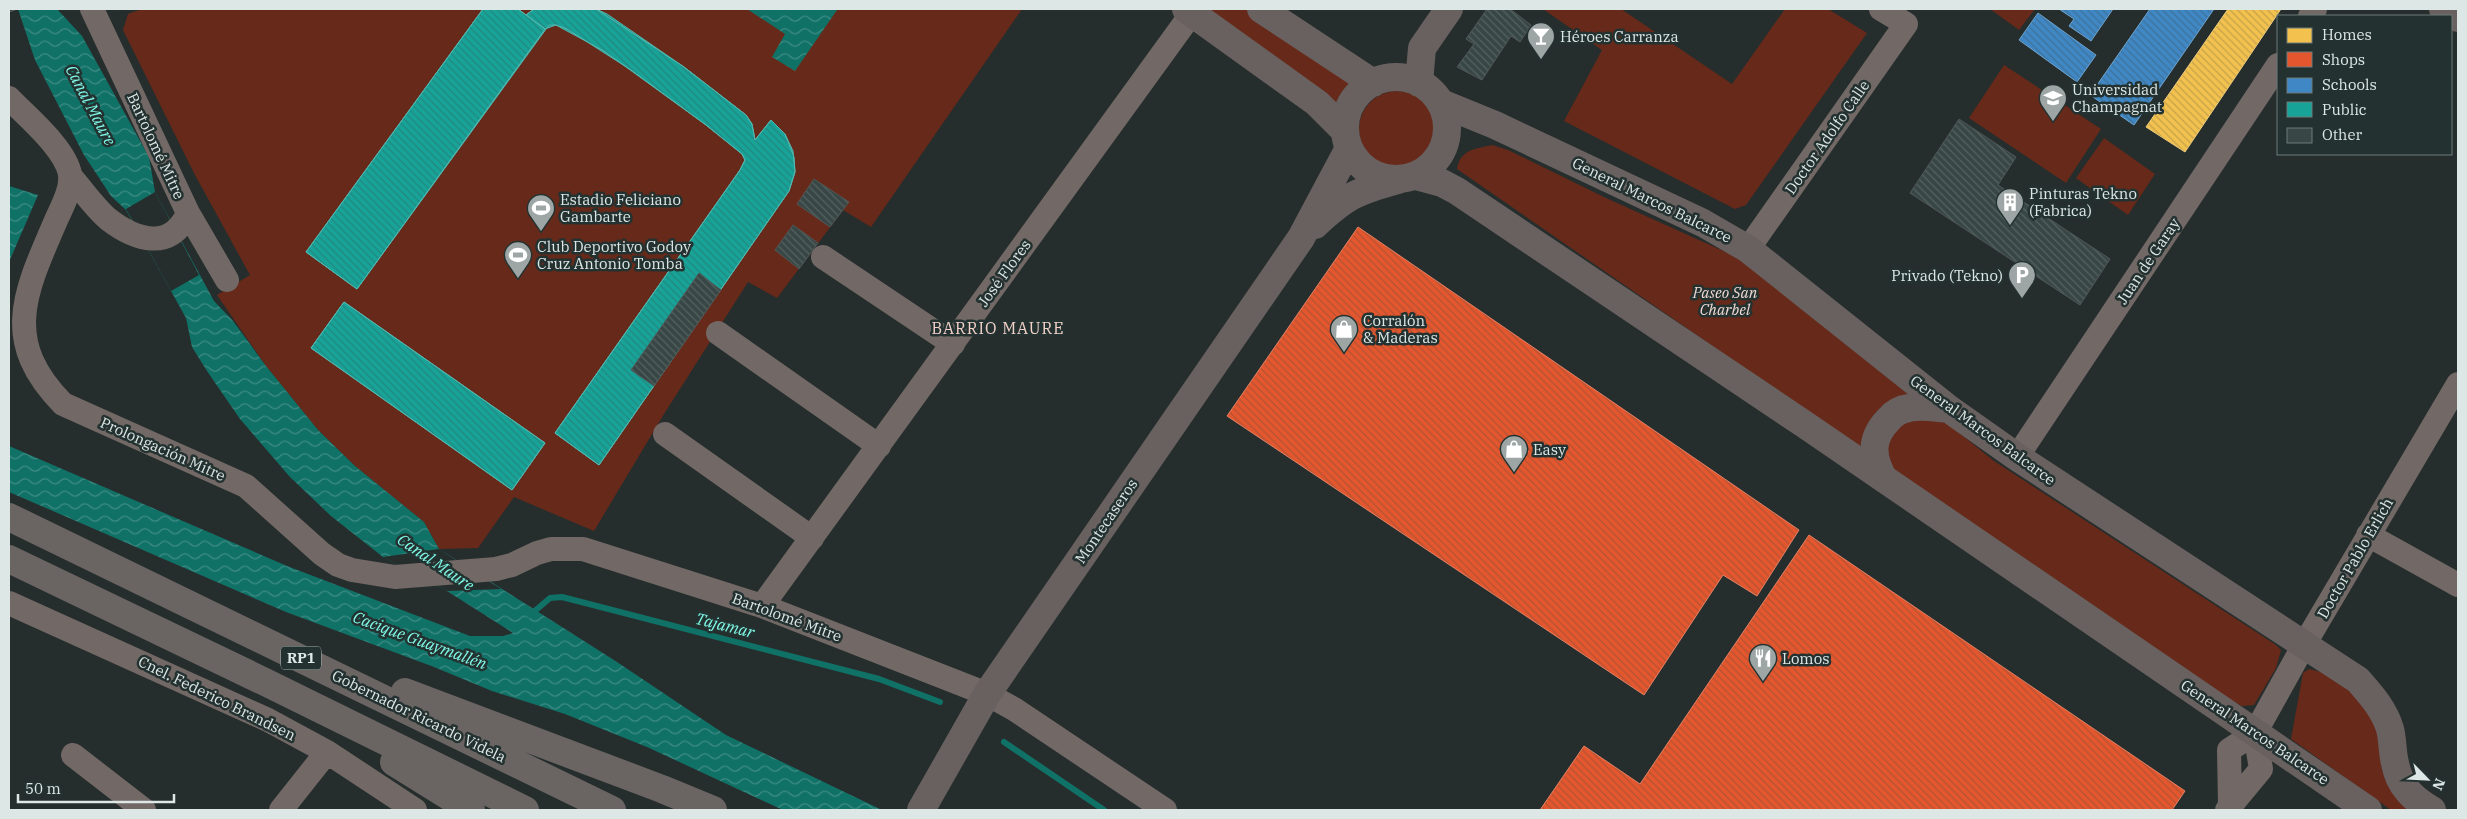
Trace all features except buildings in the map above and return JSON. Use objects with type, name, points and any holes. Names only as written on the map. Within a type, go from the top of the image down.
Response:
[{"type":"highway","name":"Gobernador Ricardo Videla","points":[[9,517],[602,806]]},
{"type":"highway","name":"RP1","points":[[9,559],[526,810]]},
{"type":"highway","points":[[263,640],[653,785],[714,810]]},
{"type":"highway","points":[[263,681],[471,810]]},
{"type":"main road","points":[[1261,9],[1373,83]]},
{"type":"main road","points":[[1419,83],[1422,48],[1449,9]]},
{"type":"main road","points":[[2442,9],[2458,18]]},
{"type":"main road","points":[[1189,11],[1317,104],[1347,140],[1354,158],[1371,173],[1390,180],[1408,178],[1434,163],[1444,146],[1447,122],[1441,103],[1430,90],[1407,78],[1396,77],[1373,83],[1358,95],[1351,106],[1347,140]]},
{"type":"main road","name":"General Marcos Balcarce","points":[[1441,103],[1495,125],[1694,219],[1748,249],[1949,409],[2017,457],[2358,680],[2380,706],[2390,728],[2394,763],[2403,787],[2418,802],[2432,810]]},
{"type":"main road","name":"Montecaseros","points":[[920,810],[987,694],[1301,238],[1347,140]]},
{"type":"main road","name":"Montecaseros","points":[[1301,238],[1349,196],[1369,188],[1408,178]]},
{"type":"main road","name":"General Marcos Balcarce","points":[[1408,178],[1442,183],[1457,191],[1884,479],[2368,810]]},
{"type":"main road","points":[[1884,479],[1877,467],[1873,451],[1875,437],[1885,423],[1900,410],[1910,407],[1949,409]]},
{"type":"street","name":"Bartolomé Mitre","points":[[92,9],[182,222],[227,280]]},
{"type":"street","name":"Doctor Adolfo Calle","points":[[1748,249],[1906,24],[1881,9]]},
{"type":"street","name":"José Flores","points":[[762,606],[879,446],[1189,11]]},
{"type":"street","name":"Juan de Garay","points":[[2017,457],[2277,67]]},
{"type":"street","points":[[9,98],[52,144],[65,160],[70,176],[108,218],[141,238],[156,239],[182,222]]},
{"type":"street","name":"Prolongación Mitre","points":[[70,176],[67,195],[24,294],[19,320],[22,346],[29,367],[44,388],[63,404],[246,486],[322,554],[338,565],[380,575],[419,576],[512,565],[537,553],[551,549],[584,549]]},
{"type":"street","points":[[823,257],[952,344]]},
{"type":"street","points":[[718,333],[879,446]]},
{"type":"street","name":"Doctor Pablo Erlich","points":[[2255,733],[2304,645],[2458,384]]},
{"type":"street","points":[[665,434],[812,538]]},
{"type":"street","points":[[2368,535],[2458,585]]},
{"type":"street","name":"Bartolomé Mitre","points":[[584,549],[762,606],[987,694],[1014,709],[1165,810]]},
{"type":"street","name":"Cnel. Federico Brandsen","points":[[9,604],[233,702],[327,752],[415,810]]},
{"type":"street","points":[[2255,733],[2261,769],[2228,808],[2229,750],[2255,733]]},
{"type":"street","points":[[281,810],[327,752]]},
{"type":"street","points":[[73,754],[144,810]]},
{"type":"green space","name":"Club Deportivo Godoy Cruz Antonio Tomba","points":[[142,9],[1022,9],[871,227],[843,210],[777,298],[748,282],[664,414],[594,531],[514,497],[478,548],[439,549],[424,522],[355,466],[318,430],[266,366],[217,295],[250,275],[195,175],[123,30],[128,14]]},
{"type":"green space","points":[[1206,9],[1249,9],[1350,83],[1349,85],[1335,104]]},
{"type":"green space","points":[[1543,9],[1621,9],[1732,84],[1785,9],[1828,9],[1867,33],[1746,205],[1735,209],[1564,121],[1602,50]]},
{"type":"green space","points":[[1990,9],[2035,9],[2019,30]]},
{"type":"green space","points":[[2004,65],[2101,129],[2066,183],[1969,118]]},
{"type":"green space","points":[[1397,91],[1412,94],[1424,102],[1432,114],[1435,129],[1432,144],[1424,156],[1412,164],[1397,167],[1382,164],[1370,156],[1362,144],[1359,129],[1362,114],[1370,102],[1382,94]]},
{"type":"green space","points":[[2104,138],[2155,174],[2128,215],[2076,178]]},
{"type":"green space","name":"Paseo San Charbel","points":[[1492,145],[1508,150],[1606,198],[1741,259],[1909,395],[1864,448],[1851,442],[1457,169],[1461,157],[1465,154],[1475,149]]},
{"type":"green space","points":[[1910,416],[1947,423],[1994,461],[2276,645],[2281,650],[2276,668],[2254,705],[2242,706],[2222,695],[1889,467],[1882,439]]},
{"type":"green space","points":[[2309,669],[2318,671],[2336,680],[2353,692],[2375,712],[2385,779],[2413,810],[2391,810],[2291,739],[2303,673]]},
{"type":"water","points":[[18,9],[57,9],[82,36],[149,157],[155,192],[214,301],[233,321],[266,366],[318,430],[355,466],[424,522],[439,549],[617,662],[726,735],[882,810],[783,810],[647,747],[565,714],[492,691],[434,667],[286,612],[9,492],[9,446],[287,566],[470,636],[503,636],[513,633],[447,591],[383,557],[331,516],[290,477],[240,419],[192,347],[186,318],[126,210],[111,196],[84,155],[35,60]]},
{"type":"water","points":[[747,9],[837,10],[795,71],[772,57],[785,34]]},
{"type":"water","points":[[9,186],[38,195],[9,262]]},
{"type":"pier","points":[[155,192],[199,275],[171,291],[126,209]]},
{"type":"pier","points":[[439,549],[501,589],[447,591],[383,557]]},
{"type":"waterway","name":"Tajamar","points":[[530,615],[550,598],[562,597],[879,679],[940,702]]},
{"type":"waterway","name":"Tajamar","points":[[1004,742],[1104,810]]},
{"type":"tram line","points":[[9,12],[17,9]]},
{"type":"place","name":"Héroes Carranza","points":[[1541,60]]},
{"type":"place","name":"Universidad Champagnat","points":[[2053,122]]},
{"type":"place","name":"Pinturas Tekno (Fabrica)","points":[[2010,226]]},
{"type":"place","name":"Estadio Feliciano Gambarte","points":[[541,232]]},
{"type":"place","name":"Club Deportivo Godoy Cruz Antonio Tomba","points":[[518,279]]},
{"type":"place","name":"Privado (Tekno)","points":[[2022,299]]},
{"type":"place","name":"Corralón & Maderas","points":[[1344,353]]},
{"type":"place","name":"Easy","points":[[1514,473]]},
{"type":"place","name":"Lomos","points":[[1763,682]]},
{"type":"district","name":"BARRIO MAURE","points":[[998,328]]},
{"type":"water label","name":"Canal Maure","points":[[91,105]]},
{"type":"water label","name":"Canal Maure","points":[[436,562]]},
{"type":"water label","name":"Cacique Guaymallén","points":[[420,640]]}]
